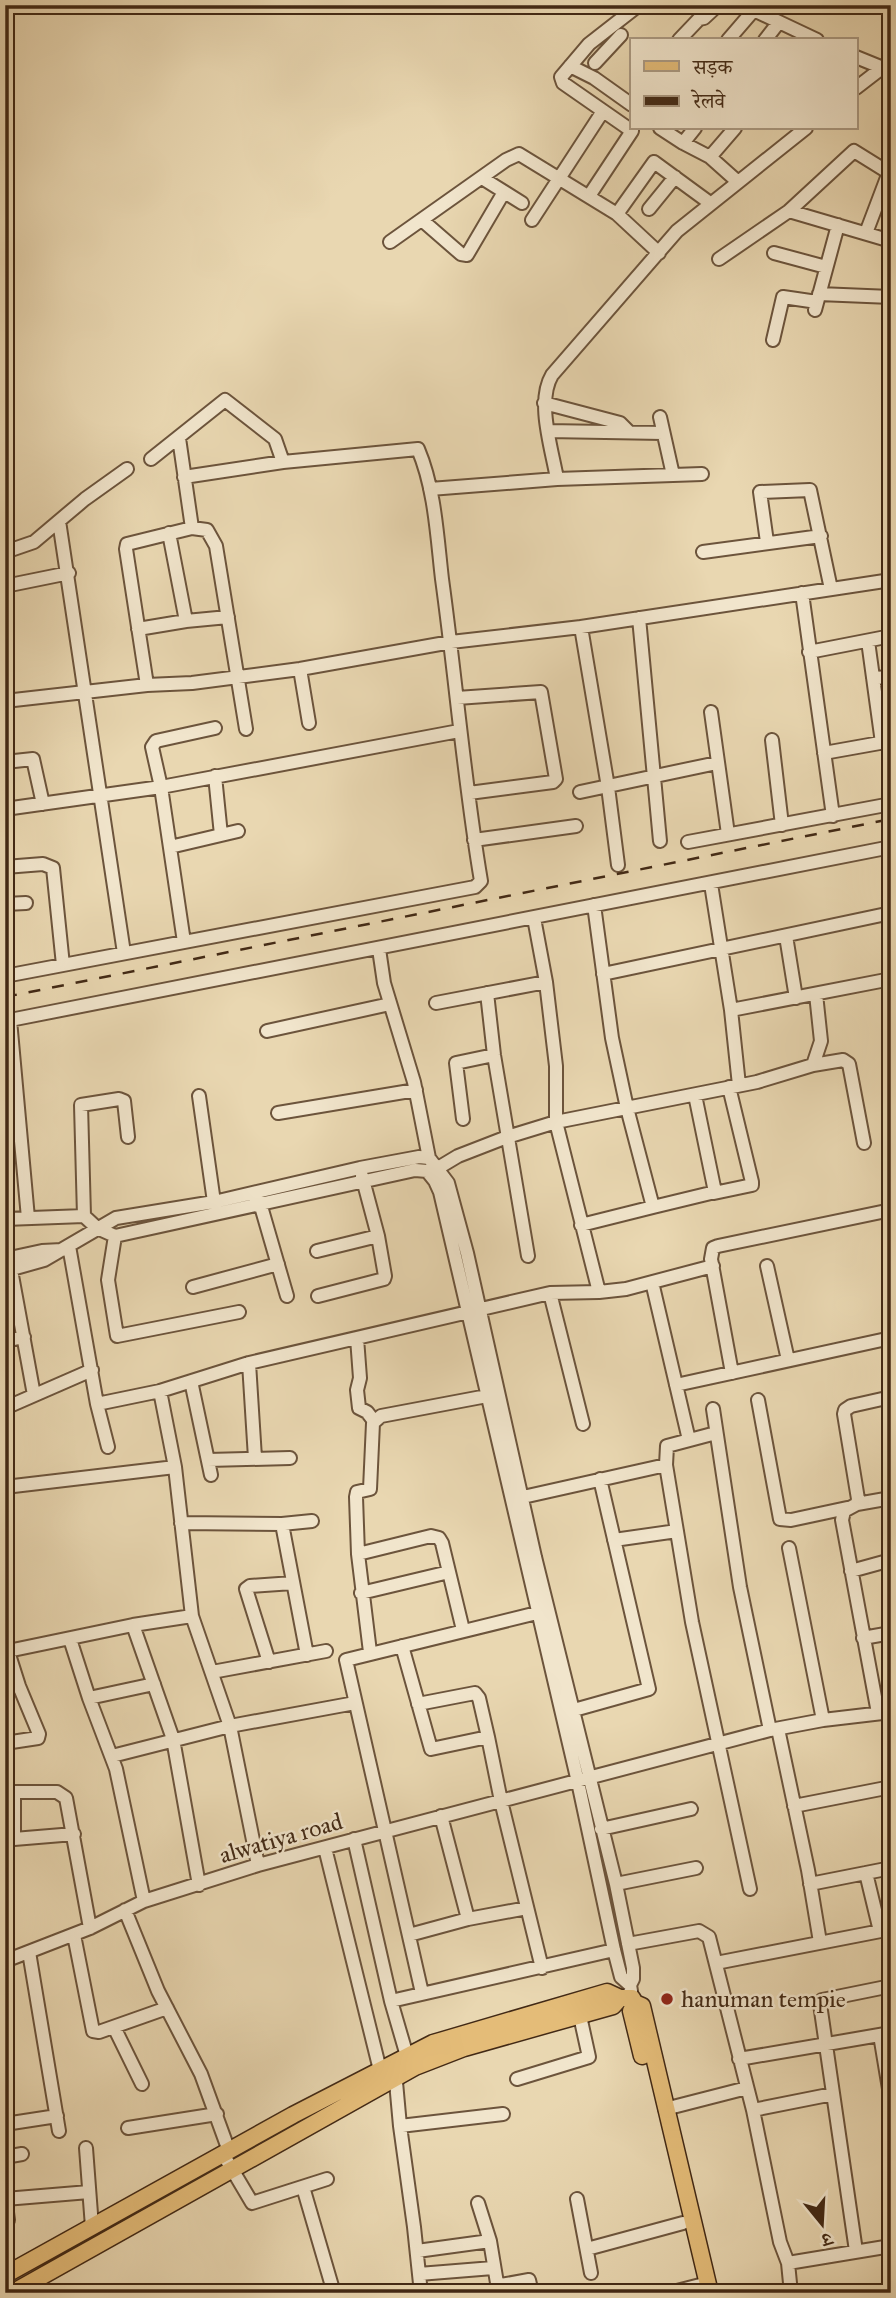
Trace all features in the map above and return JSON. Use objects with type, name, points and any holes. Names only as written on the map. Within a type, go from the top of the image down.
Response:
[{"type":"main road","points":[[5,2276],[226,2152],[394,2067],[415,2067],[509,2028],[607,1992],[629,1996],[642,2006],[704,2289]]},
{"type":"main road","points":[[12,2293],[233,2169],[433,2043],[580,2016],[612,2006],[629,1996]]},
{"type":"main road","points":[[629,1996],[684,2223],[704,2289]]},
{"type":"street","points":[[595,63],[616,31],[639,5]]},
{"type":"street","points":[[681,38],[699,19],[704,18],[718,5]]},
{"type":"street","points":[[729,38],[748,8],[810,38]]},
{"type":"street","points":[[767,38],[779,22]]},
{"type":"street","points":[[616,31],[630,42]]},
{"type":"street","points":[[616,31],[589,44],[561,77],[562,82],[630,130]]},
{"type":"street","points":[[858,58],[888,67]]},
{"type":"street","points":[[570,66],[629,98]]},
{"type":"street","points":[[858,87],[888,67]]},
{"type":"street","points":[[532,220],[603,111]]},
{"type":"street","points":[[589,196],[631,130]]},
{"type":"street","points":[[663,130],[683,144],[710,157],[737,181]]},
{"type":"street","points":[[683,144],[694,130]]},
{"type":"street","points":[[710,157],[733,130]]},
{"type":"street","points":[[557,479],[544,403],[548,383],[561,363],[677,231],[803,130]]},
{"type":"street","points":[[719,259],[789,211],[855,151],[890,171],[866,233]]},
{"type":"street","points":[[390,243],[506,159],[519,154],[617,214],[659,253]]},
{"type":"street","points":[[617,214],[653,163],[657,163],[710,203]]},
{"type":"street","points":[[649,209],[675,177]]},
{"type":"street","points":[[482,178],[522,203]]},
{"type":"street","points":[[423,221],[461,254],[467,255],[504,192]]},
{"type":"street","points":[[789,211],[891,241]]},
{"type":"street","points":[[817,302],[838,225]]},
{"type":"street","points":[[774,253],[826,267]]},
{"type":"street","points":[[773,340],[783,297],[817,302],[891,297]]},
{"type":"street","points":[[151,459],[223,401],[228,401],[275,439],[283,462]]},
{"type":"street","points":[[544,403],[620,423],[629,432]]},
{"type":"street","points":[[660,417],[673,475]]},
{"type":"street","points":[[548,431],[663,433]]},
{"type":"street","points":[[179,438],[192,528]]},
{"type":"street","points":[[5,976],[475,887],[481,881],[459,731],[451,642],[430,489],[418,449],[283,462],[184,477]]},
{"type":"street","points":[[5,552],[30,544],[127,469]]},
{"type":"street","points":[[430,489],[557,479],[702,474]]},
{"type":"street","points":[[767,542],[760,494],[762,491],[810,490],[831,589]]},
{"type":"street","points":[[59,521],[69,573],[124,953]]},
{"type":"street","points":[[147,685],[127,544],[192,528],[207,530],[216,545],[246,729]]},
{"type":"street","points":[[169,533],[186,621]]},
{"type":"street","points":[[702,552],[821,536]]},
{"type":"street","points":[[5,586],[69,573]]},
{"type":"street","points":[[5,701],[147,685],[192,683],[300,669],[451,642],[581,627],[891,580]]},
{"type":"street","points":[[802,593],[833,816]]},
{"type":"street","points":[[138,629],[228,617]]},
{"type":"street","points":[[639,618],[660,841]]},
{"type":"street","points":[[581,627],[608,787],[618,865]]},
{"type":"street","points":[[809,652],[891,636]]},
{"type":"street","points":[[824,753],[886,742],[868,641]]},
{"type":"street","points":[[300,669],[309,723]]},
{"type":"street","points":[[873,678],[891,677]]},
{"type":"street","points":[[457,698],[541,692],[556,779],[553,782],[469,793]]},
{"type":"street","points":[[711,712],[728,834]]},
{"type":"street","points":[[184,942],[161,787],[152,747],[156,741],[215,728]]},
{"type":"street","points":[[5,809],[161,787],[459,731]]},
{"type":"street","points":[[772,740],[782,825]]},
{"type":"street","points":[[5,762],[34,760],[43,804]]},
{"type":"street","points":[[580,792],[717,763]]},
{"type":"street","points":[[215,776],[221,835]]},
{"type":"street","points":[[688,842],[891,804]]},
{"type":"street","points":[[474,840],[576,826]]},
{"type":"street","points":[[170,847],[238,831]]},
{"type":"street","points":[[28,1218],[8,1021],[891,847]]},
{"type":"street","points":[[5,867],[43,864],[53,868],[63,965]]},
{"type":"street","points":[[581,1225],[752,1185],[734,1086],[731,1010],[711,884]]},
{"type":"street","points":[[5,904],[26,903]]},
{"type":"street","points":[[594,905],[612,1038],[653,1207]]},
{"type":"street","points":[[603,974],[891,914]]},
{"type":"street","points":[[534,918],[547,982],[556,1066],[556,1122],[599,1292]]},
{"type":"street","points":[[786,936],[796,998]]},
{"type":"street","points":[[379,949],[390,1003],[416,1090],[432,1166],[523,1497],[574,1710],[614,1950],[629,1996]]},
{"type":"street","points":[[731,1010],[891,979]]},
{"type":"street","points":[[436,1003],[547,982]]},
{"type":"street","points":[[487,993],[494,1055],[528,1256]]},
{"type":"street","points":[[813,1065],[821,1041],[816,994]]},
{"type":"street","points":[[267,1031],[390,1003]]},
{"type":"street","points":[[463,1119],[456,1063],[494,1055]]},
{"type":"street","points":[[34,1395],[7,1266],[44,1260],[116,1219],[363,1181],[415,1170],[556,1122],[695,1095],[843,1060],[849,1064],[864,1143]]},
{"type":"street","points":[[278,1113],[416,1090]]},
{"type":"street","points":[[695,1095],[714,1193]]},
{"type":"street","points":[[199,1096],[214,1202]]},
{"type":"street","points":[[84,1216],[81,1105],[124,1101],[128,1137]]},
{"type":"street","points":[[5,1219],[84,1216],[97,1228],[115,1236],[360,1168],[419,1157],[432,1166]]},
{"type":"street","points":[[318,1296],[384,1279],[386,1274],[360,1168]]},
{"type":"street","points":[[259,1198],[287,1296]]},
{"type":"street","points":[[732,1373],[711,1252],[718,1246],[891,1210]]},
{"type":"street","points":[[115,1236],[108,1280],[117,1336],[239,1312]]},
{"type":"street","points":[[317,1251],[378,1236]]},
{"type":"street","points":[[65,1248],[108,1447]]},
{"type":"street","points":[[193,1287],[278,1264]]},
{"type":"street","points":[[97,1404],[160,1391],[249,1363],[550,1293],[618,1290],[713,1266]]},
{"type":"street","points":[[767,1266],[788,1360]]},
{"type":"street","points":[[652,1282],[689,1440]]},
{"type":"street","points":[[550,1293],[583,1424]]},
{"type":"street","points":[[473,1312],[487,1396],[537,1613],[616,1884],[634,1974],[629,1996]]},
{"type":"street","points":[[5,1342],[24,1337]]},
{"type":"street","points":[[357,1338],[360,1378],[357,1402],[359,1408],[367,1412],[374,1421],[370,1489],[356,1494],[361,1593],[370,1652]]},
{"type":"street","points":[[676,1385],[891,1338]]},
{"type":"street","points":[[249,1363],[255,1458]]},
{"type":"street","points":[[5,1408],[92,1370]]},
{"type":"street","points":[[191,1381],[211,1475]]},
{"type":"street","points":[[160,1391],[174,1467],[192,1616],[230,1726],[258,1865]]},
{"type":"street","points":[[374,1421],[382,1416],[487,1396]]},
{"type":"street","points":[[884,1712],[863,1638],[842,1515],[858,1499],[845,1410],[851,1406],[891,1397]]},
{"type":"street","points":[[758,1400],[779,1519],[791,1520],[891,1498]]},
{"type":"street","points":[[713,1409],[740,1587],[794,1806],[820,1942]]},
{"type":"street","points":[[716,1433],[667,1446],[666,1465],[692,1622],[750,1889]]},
{"type":"street","points":[[208,1460],[290,1458]]},
{"type":"street","points":[[523,1497],[666,1465]]},
{"type":"street","points":[[5,1487],[174,1467]]},
{"type":"street","points":[[574,1710],[649,1689],[600,1479]]},
{"type":"street","points":[[181,1523],[282,1524],[312,1521]]},
{"type":"street","points":[[282,1524],[307,1655]]},
{"type":"street","points":[[614,1540],[677,1531]]},
{"type":"street","points":[[358,1554],[435,1536],[442,1543],[463,1630]]},
{"type":"street","points":[[789,1548],[823,1720]]},
{"type":"street","points":[[851,1571],[891,1560]]},
{"type":"street","points":[[361,1593],[449,1572]]},
{"type":"street","points":[[269,1662],[246,1588],[293,1583]]},
{"type":"street","points":[[422,1993],[346,1660],[537,1613]]},
{"type":"street","points":[[5,1742],[38,1738],[39,1734],[19,1686],[7,1647],[70,1639],[192,1616]]},
{"type":"street","points":[[133,1625],[173,1739],[199,1885]]},
{"type":"street","points":[[863,1638],[891,1633]]},
{"type":"street","points":[[70,1639],[112,1756],[144,1901]]},
{"type":"street","points":[[402,1646],[431,1749],[488,1737]]},
{"type":"street","points":[[212,1672],[326,1651]]},
{"type":"street","points":[[89,1698],[153,1684]]},
{"type":"street","points":[[5,1687],[19,1686]]},
{"type":"street","points":[[418,1704],[475,1693],[479,1698],[500,1801],[542,1968]]},
{"type":"street","points":[[112,1756],[230,1726],[355,1703]]},
{"type":"street","name":"alwatiya road","points":[[5,1961],[74,1935],[144,1901],[258,1865],[774,1729],[884,1712]]},
{"type":"street","points":[[794,1806],[891,1787]]},
{"type":"street","points":[[75,1834],[14,1839],[10,1792],[62,1794],[66,1798],[75,1834],[90,1928]]},
{"type":"street","points":[[601,1829],[691,1809]]},
{"type":"street","points":[[441,1816],[468,1919]]},
{"type":"street","points":[[354,1839],[391,2001],[400,2126],[421,2293]]},
{"type":"street","points":[[325,1848],[394,2067]]},
{"type":"street","points":[[616,1884],[696,1868]]},
{"type":"street","points":[[810,1884],[891,1868]]},
{"type":"street","points":[[716,1963],[886,1930],[866,1873]]},
{"type":"street","points":[[409,1935],[468,1919],[527,1908]]},
{"type":"street","points":[[125,1910],[154,1982],[201,2074],[217,2114],[226,2152],[252,2203],[327,2179]]},
{"type":"street","points":[[628,1944],[699,1931],[709,1937],[753,2110],[780,2242],[788,2263],[791,2293]]},
{"type":"street","points":[[74,1935],[93,2031],[99,2032],[167,2008]]},
{"type":"street","points":[[391,2001],[614,1950]]},
{"type":"street","points":[[29,1952],[59,2131]]},
{"type":"street","points":[[856,2251],[820,2004],[822,2000],[891,1986]]},
{"type":"street","points":[[517,2079],[589,2057],[580,2016]]},
{"type":"street","points":[[114,2026],[142,2084]]},
{"type":"street","points":[[739,2059],[886,2034],[891,2101]]},
{"type":"street","points":[[665,2109],[747,2088]]},
{"type":"street","points":[[753,2110],[833,2094]]},
{"type":"street","points":[[128,2128],[217,2114]]},
{"type":"street","points":[[400,2126],[503,2114]]},
{"type":"street","points":[[5,2124],[57,2116]]},
{"type":"street","points":[[86,2148],[92,2227]]},
{"type":"street","points":[[5,2157],[22,2154]]},
{"type":"street","points":[[303,2187],[334,2293]]},
{"type":"street","points":[[8,2220],[5,2198],[89,2192]]},
{"type":"street","points":[[577,2199],[591,2273]]},
{"type":"street","points":[[478,2203],[491,2241],[493,2268],[499,2284],[529,2280],[532,2293]]},
{"type":"street","points":[[587,2249],[684,2223]]},
{"type":"street","points":[[417,2251],[491,2241]]},
{"type":"street","points":[[788,2263],[891,2246]]},
{"type":"street","points":[[419,2274],[493,2268]]},
{"type":"street","points":[[669,2293],[704,2289]]},
{"type":"railway","points":[[5,997],[891,819]]},
{"type":"place","name":"hanuman tempie","points":[[667,1999]]}]
